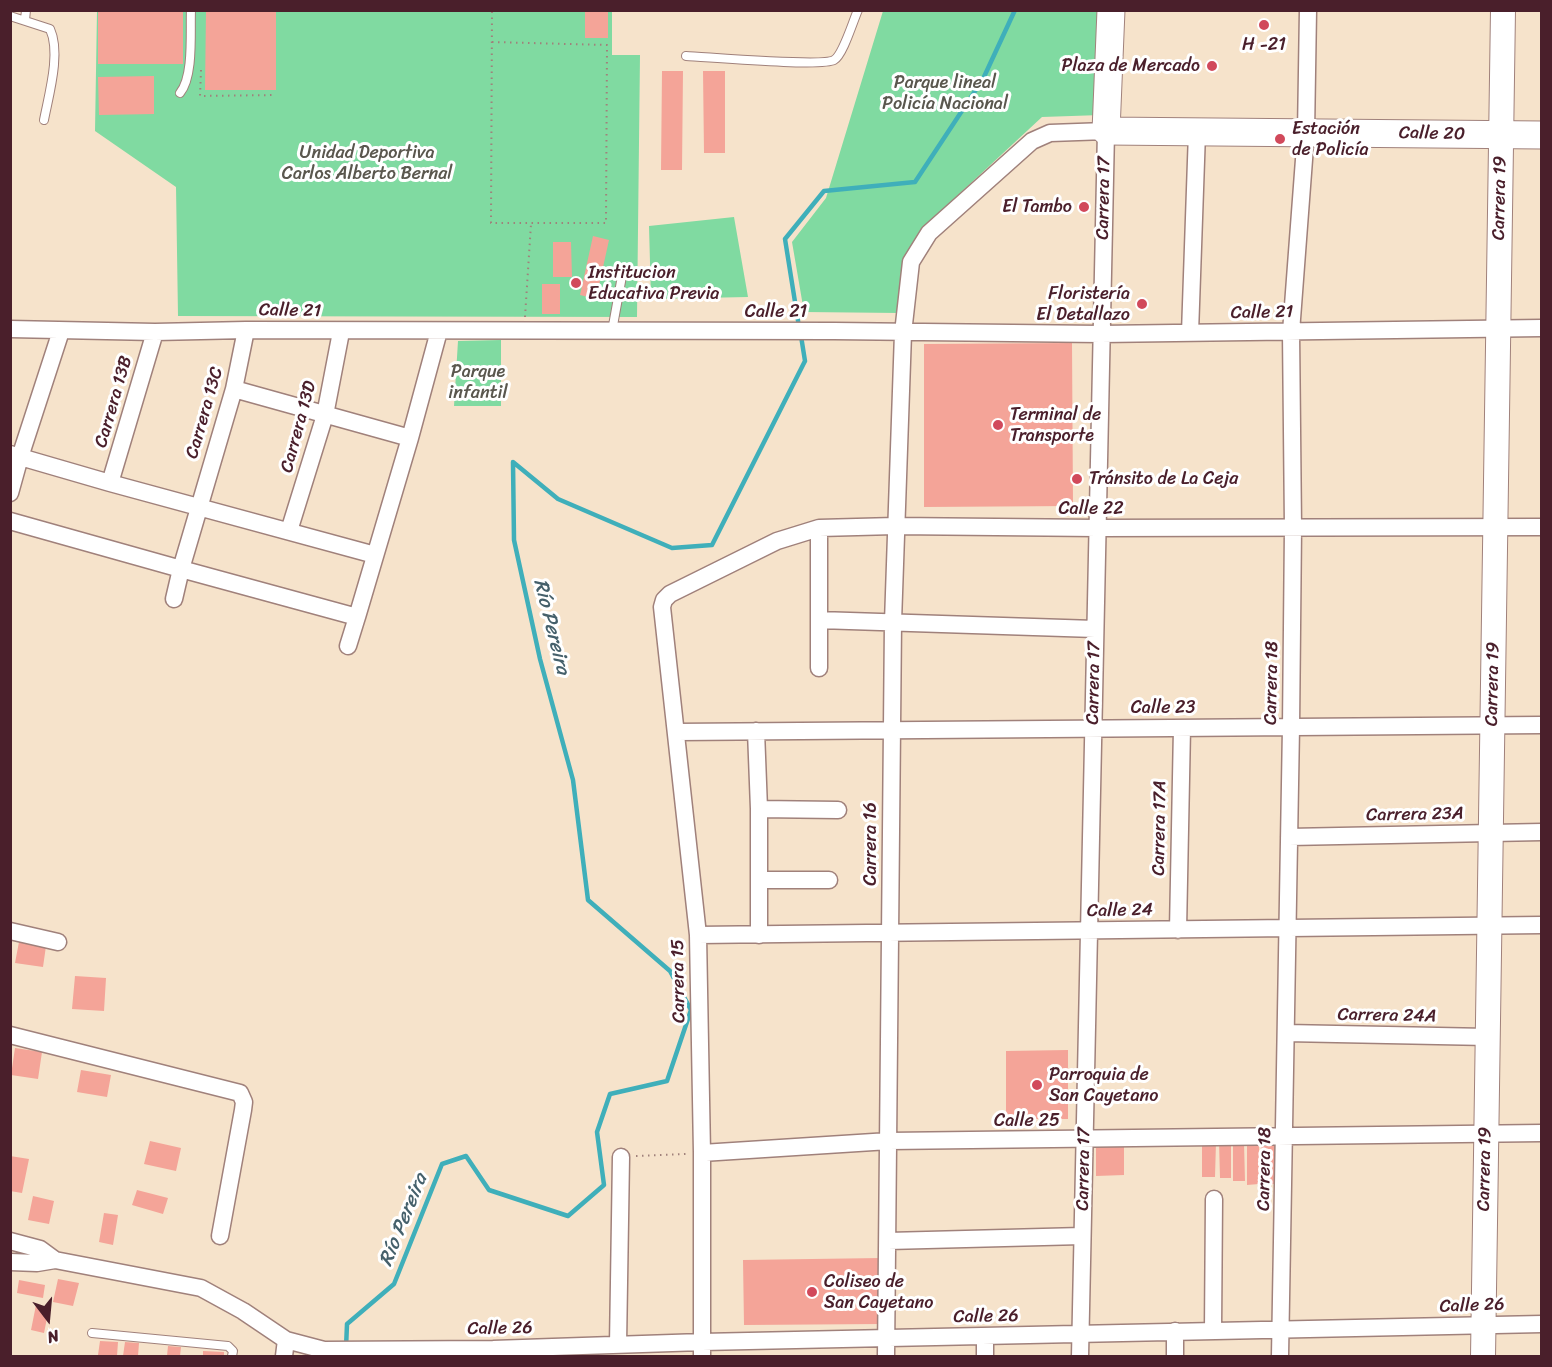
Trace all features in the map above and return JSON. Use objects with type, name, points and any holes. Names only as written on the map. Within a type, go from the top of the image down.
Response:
[{"type":"main road","name":"Carrera 17","points":[[1106,131],[1111,10]]},
{"type":"main road","name":"Carrera 19","points":[[1483,1356],[1503,10]]},
{"type":"main road","name":"Calle 20","points":[[1106,131],[1542,135]]},
{"type":"street","name":"Carrera 18","points":[[1281,1356],[1293,528],[1291,332],[1306,133],[1308,10]]},
{"type":"street","name":"Carrera 16","points":[[886,1356],[891,933],[890,730],[903,333],[911,262],[929,233],[1032,141],[1050,133],[1106,131]]},
{"type":"street","name":"Carrera 17","points":[[1080,1356],[1106,131]]},
{"type":"street","points":[[1190,333],[1197,132]]},
{"type":"street","name":"Calle 21","points":[[10,329],[155,332],[246,330],[341,332],[834,331],[1101,334],[1542,328]]},
{"type":"street","name":"Carrera 13C","points":[[174,599],[198,506],[234,389],[246,330]]},
{"type":"street","points":[[10,493],[15,455],[61,331]]},
{"type":"street","points":[[348,646],[411,438],[439,331]]},
{"type":"street","name":"Carrera 13B","points":[[110,483],[155,332]]},
{"type":"street","name":"Carrera 13D","points":[[289,531],[325,415],[341,332]]},
{"type":"street","points":[[234,389],[411,438]]},
{"type":"street","points":[[15,455],[375,555]]},
{"type":"street","points":[[10,521],[357,617]]},
{"type":"street","name":"Calle 22","points":[[662,607],[664,600],[670,594],[777,541],[819,528],[895,526],[1542,527]]},
{"type":"street","points":[[819,528],[819,668]]},
{"type":"street","name":"Carrera 15","points":[[662,607],[698,936],[702,1153],[702,1349]]},
{"type":"street","points":[[819,620],[1095,629]]},
{"type":"street","name":"Calle 23","points":[[677,732],[1542,725]]},
{"type":"street","name":"Carrera 17A","points":[[1178,930],[1182,728]]},
{"type":"street","points":[[756,731],[759,809],[759,935]]},
{"type":"street","points":[[759,809],[838,810]]},
{"type":"street","name":"Carrera 23A","points":[[1289,837],[1542,832]]},
{"type":"street","points":[[759,880],[829,880]]},
{"type":"street","name":"Calle 24","points":[[698,936],[1542,925]]},
{"type":"street","points":[[10,931],[58,942]]},
{"type":"street","name":"Carrera 24A","points":[[1286,1033],[1488,1037]]},
{"type":"street","points":[[10,1035],[240,1093],[244,1102],[243,1110],[220,1236]]},
{"type":"street","name":"Calle 25","points":[[702,1153],[889,1141],[1542,1133]]},
{"type":"street","points":[[618,1345],[621,1157]]},
{"type":"street","points":[[1213,1330],[1214,1199]]},
{"type":"street","points":[[888,1241],[1082,1236]]},
{"type":"street","points":[[10,1241],[40,1249],[55,1260]]},
{"type":"street","points":[[10,1262],[38,1263],[55,1260]]},
{"type":"street","name":"Calle 26","points":[[55,1260],[201,1288],[243,1311],[285,1348],[324,1350],[492,1353],[618,1345],[702,1349],[886,1338],[1542,1324]]},
{"type":"street","points":[[1175,1331],[1175,1356]]},
{"type":"street","points":[[985,1336],[985,1356]]},
{"type":"lane","points":[[180,93],[185,87],[188,75],[191,10]]},
{"type":"lane","points":[[686,56],[804,63],[835,60],[858,10]]},
{"type":"lane","points":[[10,16],[26,15],[50,29],[55,39],[55,56],[44,120]]},
{"type":"lane","points":[[612,331],[622,276]]},
{"type":"lane","points":[[92,1333],[228,1346],[233,1351],[232,1356]]},
{"type":"path","points":[[492,10],[491,223],[606,223],[607,45],[492,42]]},
{"type":"path","points":[[201,64],[200,96],[275,95]]},
{"type":"path","points":[[524,332],[531,223]]},
{"type":"path","points":[[621,1157],[702,1153]]},
{"type":"green space","name":"Unidad Deportiva Carlos Alberto Bernal","points":[[97,11],[612,11],[612,55],[640,55],[637,317],[178,316],[176,187],[95,131]]},
{"type":"green space","name":"Parque lineal Policía Nacional","points":[[883,11],[1106,11],[1101,115],[1042,117],[930,221],[905,260],[899,313],[804,312],[792,242],[826,198]]},
{"type":"green space","points":[[734,217],[748,297],[651,299],[649,226]]},
{"type":"green space","name":"Parque infantil","points":[[501,340],[501,406],[454,406],[458,341]]},
{"type":"building","points":[[98,10],[183,10],[183,64],[98,64]]},
{"type":"building","points":[[585,10],[608,10],[608,38],[585,38]]},
{"type":"building","points":[[206,11],[276,11],[276,90],[205,90]]},
{"type":"building","points":[[662,71],[683,71],[682,170],[661,170]]},
{"type":"building","points":[[703,71],[725,71],[725,153],[704,153]]},
{"type":"building","points":[[154,76],[154,114],[99,115],[98,77]]},
{"type":"building","points":[[593,236],[609,240],[596,299],[580,295]]},
{"type":"building","points":[[553,242],[571,242],[572,277],[553,277]]},
{"type":"building","points":[[542,284],[560,284],[560,314],[542,314]]},
{"type":"building","name":"Terminal de Transporte","points":[[1072,343],[1073,506],[924,507],[924,344]]},
{"type":"building","points":[[19,942],[46,946],[43,967],[15,963]]},
{"type":"building","points":[[75,976],[106,978],[104,1011],[72,1009]]},
{"type":"building","points":[[15,1048],[42,1052],[38,1079],[11,1075]]},
{"type":"building","name":"Parroquia de San Cayetano","points":[[1068,1050],[1068,1119],[1006,1119],[1006,1051]]},
{"type":"building","points":[[81,1070],[111,1075],[107,1097],[77,1092]]},
{"type":"building","points":[[150,1141],[181,1148],[176,1171],[144,1164]]},
{"type":"building","points":[[1219,1141],[1231,1141],[1231,1178],[1220,1178]]},
{"type":"building","points":[[1202,1142],[1216,1142],[1215,1177],[1202,1177]]},
{"type":"building","points":[[1247,1142],[1259,1142],[1259,1184],[1247,1185]]},
{"type":"building","points":[[1261,1142],[1277,1142],[1278,1184],[1261,1184]]},
{"type":"building","points":[[1233,1143],[1244,1143],[1245,1181],[1233,1181]]},
{"type":"building","points":[[1096,1146],[1124,1146],[1124,1175],[1096,1176]]},
{"type":"building","points":[[10,1156],[29,1159],[22,1193],[10,1191]]},
{"type":"building","points":[[137,1190],[168,1198],[163,1214],[132,1205]]},
{"type":"building","points":[[33,1196],[54,1201],[49,1224],[28,1220]]},
{"type":"building","points":[[104,1213],[118,1215],[113,1245],[99,1242]]},
{"type":"building","name":"Coliseo de San Cayetano","points":[[881,1258],[881,1324],[744,1325],[743,1260]]},
{"type":"building","points":[[58,1279],[79,1283],[73,1306],[53,1302]]},
{"type":"building","points":[[19,1280],[45,1285],[43,1298],[17,1293]]},
{"type":"building","points":[[36,1305],[49,1308],[44,1333],[31,1330]]},
{"type":"building","points":[[100,1341],[118,1342],[117,1356],[98,1355]]},
{"type":"building","points":[[125,1342],[139,1343],[138,1356],[123,1356]]},
{"type":"building","points":[[168,1346],[181,1347],[180,1356],[167,1356]]},
{"type":"building","points":[[203,1351],[224,1352],[224,1356],[203,1356]]},
{"type":"waterway","name":"Río Pereira","points":[[799,327],[785,239],[824,191],[915,182],[983,79],[1015,10]]},
{"type":"waterway","name":"Río Pereira","points":[[346,1348],[347,1324],[394,1284],[442,1164],[466,1156],[489,1190],[568,1216],[604,1185],[597,1132],[610,1094],[667,1081],[691,1010],[670,971],[588,900],[573,780],[540,659],[514,540],[513,462],[558,499],[672,548],[712,545],[805,361],[801,336]]},
{"type":"place","name":"H -21","points":[[1264,25]]},
{"type":"place","name":"Plaza de Mercado","points":[[1212,66]]},
{"type":"place","name":"Estación de Policía","points":[[1280,139]]},
{"type":"place","name":"El Tambo","points":[[1084,207]]},
{"type":"place","name":"Institucion Educativa Previa","points":[[576,283]]},
{"type":"place","name":"Floristería El Detallazo","points":[[1142,304]]},
{"type":"place","name":"Terminal de Transporte","points":[[998,425]]},
{"type":"place","name":"Tránsito de La Ceja","points":[[1077,479]]},
{"type":"place","name":"Parroquia de San Cayetano","points":[[1037,1085]]},
{"type":"place","name":"Coliseo de San Cayetano","points":[[812,1292]]}]
